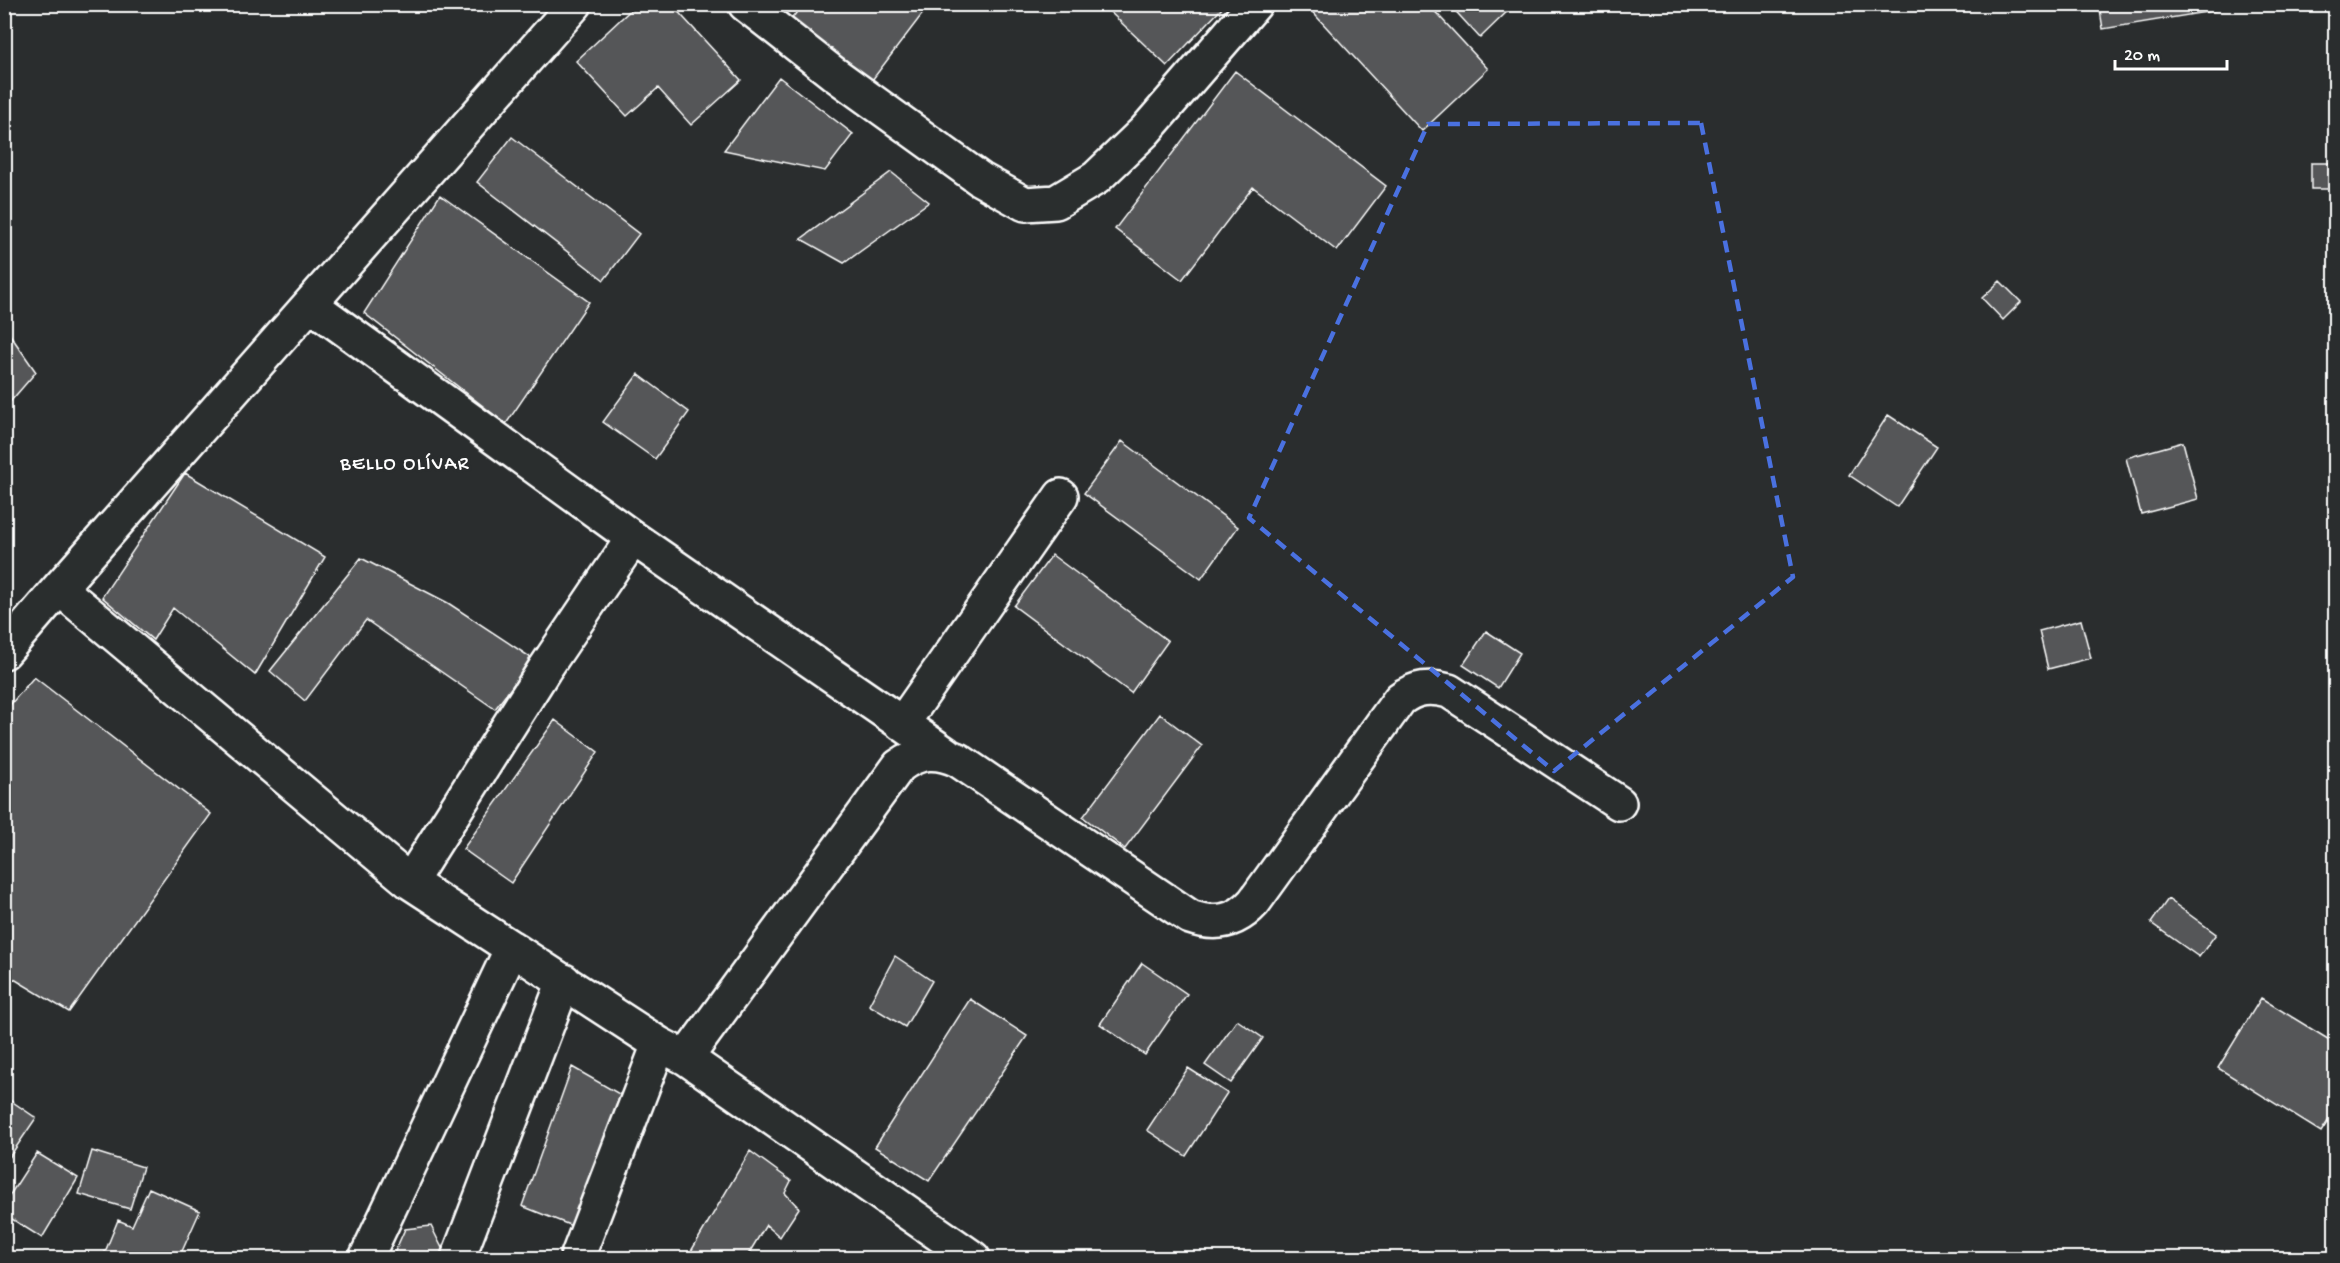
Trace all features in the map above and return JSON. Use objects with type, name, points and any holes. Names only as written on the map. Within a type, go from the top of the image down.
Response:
[{"type":"street","points":[[4,652],[575,4]]},
{"type":"street","points":[[745,4],[833,73],[980,179],[1025,204],[1056,202],[1096,177],[1145,130],[1256,4]]},
{"type":"street","points":[[310,304],[633,538],[946,754],[1190,917],[1224,922],[1235,918],[1254,902],[1393,708],[1400,699],[1420,688],[1434,687],[1449,691],[1619,803]]},
{"type":"street","points":[[902,724],[1061,496]]},
{"type":"street","points":[[410,882],[544,670],[633,538]]},
{"type":"street","points":[[59,588],[410,882],[673,1051],[973,1258]]},
{"type":"street","points":[[577,1258],[673,1051],[899,766],[922,753],[946,754]]},
{"type":"street","points":[[366,1258],[513,948]]},
{"type":"street","points":[[458,1258],[564,981]]},
{"type":"highlighted area","points":[[1701,123],[1793,577],[1554,771],[1249,518],[1428,124]]},
{"type":"building","points":[[637,4],[671,4],[741,80],[691,125],[658,88],[627,116],[576,61]]},
{"type":"building","points":[[766,4],[787,4],[778,16]]},
{"type":"building","points":[[803,4],[930,4],[866,88],[786,26]]},
{"type":"building","points":[[1114,4],[1226,4],[1167,66],[1108,10]]},
{"type":"building","points":[[1305,4],[1428,4],[1488,69],[1422,131]]},
{"type":"building","points":[[1449,4],[1515,4],[1480,38]]},
{"type":"building","points":[[2099,4],[2218,4],[2219,10],[2103,29]]},
{"type":"building","points":[[1235,71],[1386,186],[1337,251],[1253,187],[1182,280],[1115,229]]},
{"type":"building","points":[[779,77],[853,134],[825,171],[724,150]]},
{"type":"building","points":[[512,137],[639,234],[604,280],[477,182]]},
{"type":"building","points":[[2311,163],[2336,163],[2336,189],[2311,189]]},
{"type":"building","points":[[891,172],[929,202],[844,263],[801,239]]},
{"type":"building","points":[[440,195],[589,302],[506,424],[364,313]]},
{"type":"building","points":[[2000,281],[2021,302],[2003,320],[1982,298]]},
{"type":"building","points":[[4,326],[36,372],[4,409]]},
{"type":"building","points":[[638,374],[689,412],[655,459],[603,422]]},
{"type":"building","points":[[1888,415],[1937,447],[1897,507],[1849,475]]},
{"type":"building","points":[[1122,441],[1238,527],[1201,579],[1084,493]]},
{"type":"building","points":[[2183,442],[2198,499],[2141,514],[2126,458]]},
{"type":"building","points":[[185,473],[325,557],[255,675],[173,608],[153,640],[102,597]]},
{"type":"building","points":[[1052,555],[1168,641],[1131,693],[1014,606]]},
{"type":"building","points":[[361,558],[448,603],[533,659],[495,709],[366,620],[305,701],[270,671]]},
{"type":"building","points":[[2081,620],[2091,658],[2048,669],[2039,631]]},
{"type":"building","points":[[1486,631],[1520,653],[1498,688],[1463,665]]},
{"type":"building","points":[[34,677],[211,814],[69,1012],[4,973],[4,712]]},
{"type":"building","points":[[1160,714],[1202,746],[1125,849],[1083,817]]},
{"type":"building","points":[[555,720],[598,752],[511,883],[463,849]]},
{"type":"building","points":[[2168,899],[2216,934],[2199,957],[2151,923]]},
{"type":"building","points":[[895,956],[932,981],[905,1027],[869,1005]]},
{"type":"building","points":[[1142,963],[1187,994],[1145,1055],[1100,1024]]},
{"type":"building","points":[[2261,998],[2336,1044],[2336,1109],[2321,1132],[2218,1068]]},
{"type":"building","points":[[970,999],[1027,1036],[929,1181],[875,1147]]},
{"type":"building","points":[[1237,1020],[1263,1038],[1231,1083],[1205,1065]]},
{"type":"building","points":[[572,1067],[628,1099],[577,1228],[522,1206]]},
{"type":"building","points":[[1188,1068],[1227,1093],[1186,1156],[1147,1130]]},
{"type":"building","points":[[4,1096],[36,1118],[4,1165]]},
{"type":"building","points":[[92,1151],[143,1167],[130,1209],[79,1194]]},
{"type":"building","points":[[750,1151],[791,1181],[785,1193],[799,1208],[780,1237],[766,1225],[746,1258],[687,1258]]},
{"type":"building","points":[[37,1153],[78,1178],[42,1238],[4,1214],[4,1204]]},
{"type":"building","points":[[149,1188],[200,1211],[179,1258],[103,1257],[118,1220],[132,1226]]},
{"type":"building","points":[[431,1226],[444,1252],[441,1258],[392,1258],[405,1229]]},
{"type":"district","name":"BELLO OLÍVAR","points":[[405,462]]}]
